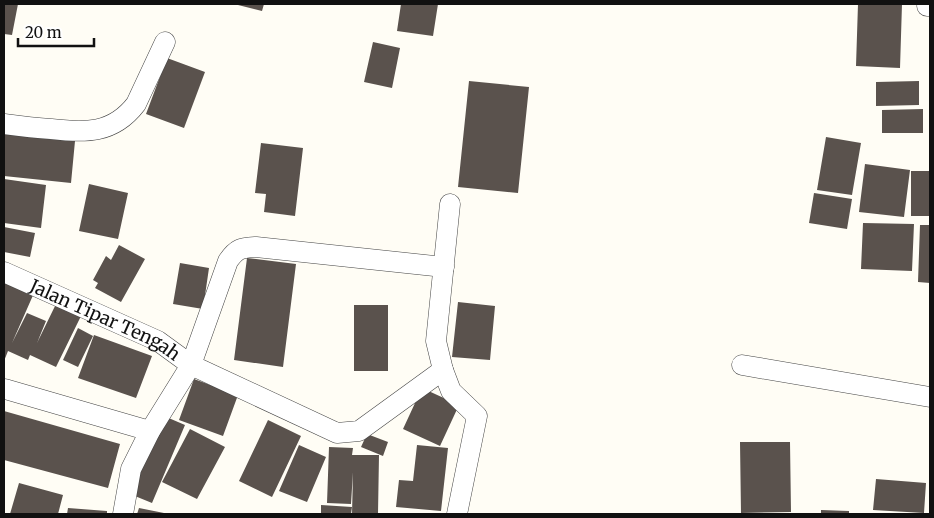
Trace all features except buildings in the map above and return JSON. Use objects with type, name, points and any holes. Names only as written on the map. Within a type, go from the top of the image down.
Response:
[{"type":"street","points":[[4,124],[72,132],[96,130],[119,121],[136,104],[165,42]]},
{"type":"street","points":[[450,204],[436,341],[443,370],[451,391],[477,416],[457,514]]},
{"type":"street","points":[[443,370],[359,431],[337,433],[191,365],[228,261],[234,252],[243,248],[444,267]]},
{"type":"street","name":"Jalan Tipar Tengah","points":[[4,272],[158,341],[191,365],[150,431],[131,469],[123,514]]},
{"type":"street","points":[[742,365],[930,397]]},
{"type":"street","points":[[5,389],[150,431]]}]
